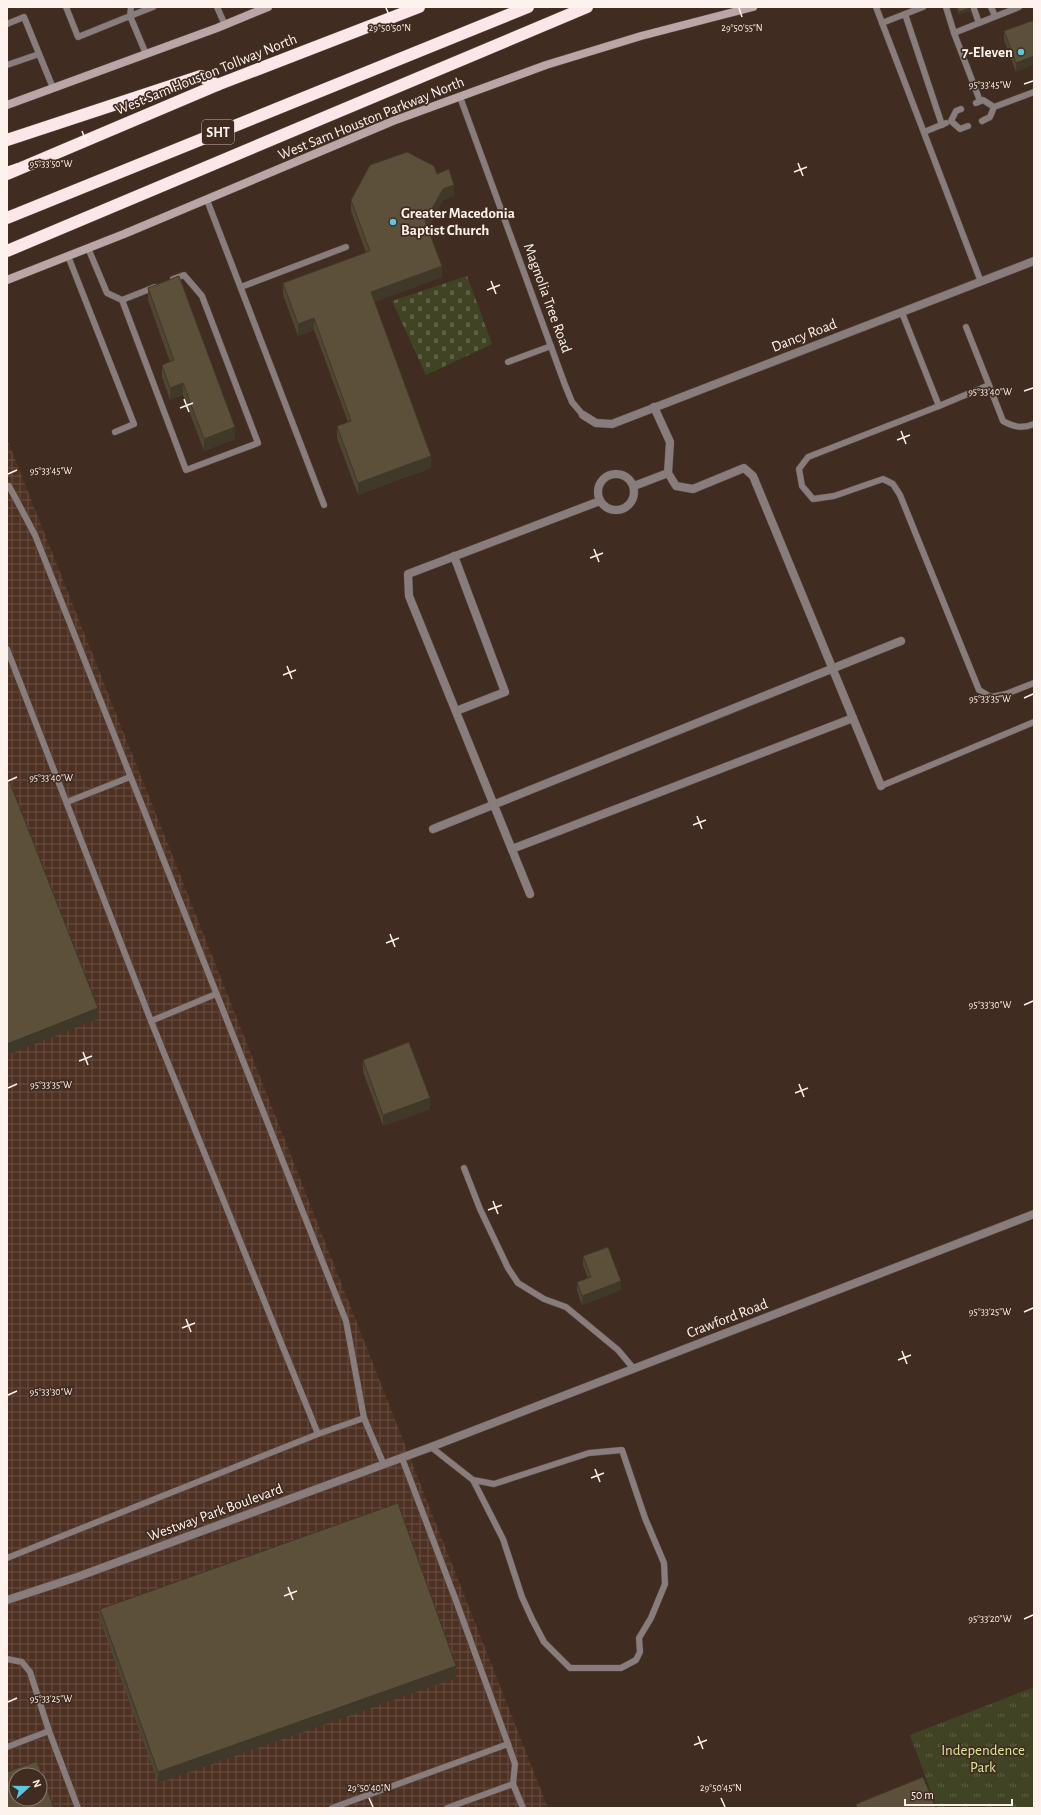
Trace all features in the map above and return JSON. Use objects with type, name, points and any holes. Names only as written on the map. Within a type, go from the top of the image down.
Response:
[{"type":"highway","name":"West Sam Houston Tollway North","points":[[7,174],[217,86],[419,7]]},
{"type":"highway","name":"SHT","points":[[7,218],[528,7]]},
{"type":"highway","points":[[7,251],[587,7]]},
{"type":"highway","points":[[7,140],[201,76],[217,86]]},
{"type":"main road","points":[[7,105],[224,25],[268,7]]},
{"type":"main road","name":"West Sam Houston Parkway North","points":[[7,280],[207,200],[394,121],[553,63],[641,36],[753,7]]},
{"type":"street","name":"Dancy Road","points":[[583,415],[596,423],[612,424],[1034,261]]},
{"type":"street","points":[[654,407],[670,442],[668,473],[676,486],[693,488],[744,468],[753,476],[881,786]]},
{"type":"street","points":[[634,486],[668,473]]},
{"type":"street","points":[[621,474],[631,481],[634,486],[634,498],[626,508],[615,511],[609,509],[600,501],[598,489],[604,478],[609,475],[621,474]]},
{"type":"street","points":[[530,894],[409,596],[408,574],[600,501]]},
{"type":"street","points":[[454,556],[505,692],[456,712]]},
{"type":"street","points":[[433,829],[901,641]]},
{"type":"street","points":[[512,849],[853,718]]},
{"type":"street","name":"Crawford Road","points":[[431,1447],[1034,1214]]},
{"type":"street","name":"Westway Park Boulevard","points":[[7,1600],[77,1577],[431,1447]]},
{"type":"lane","points":[[66,7],[78,37],[153,7]]},
{"type":"lane","points":[[131,7],[130,16],[146,54]]},
{"type":"lane","points":[[217,7],[224,25]]},
{"type":"lane","points":[[876,7],[982,282]]},
{"type":"lane","points":[[882,23],[923,7]]},
{"type":"lane","points":[[946,7],[978,102],[983,100],[994,107]]},
{"type":"lane","points":[[991,7],[995,16]]},
{"type":"lane","points":[[954,33],[1008,9],[1019,7]]},
{"type":"lane","points":[[974,9],[979,23]]},
{"type":"lane","points":[[905,14],[942,125]]},
{"type":"lane","points":[[7,24],[24,18],[53,88]]},
{"type":"lane","points":[[7,65],[39,54]]},
{"type":"lane","points":[[982,121],[990,117],[994,107],[1034,92]]},
{"type":"lane","name":"Magnolia Tree Road","points":[[460,97],[572,402],[583,415]]},
{"type":"lane","points":[[924,132],[951,121],[956,111],[961,109]]},
{"type":"lane","points":[[951,121],[960,129],[968,126]]},
{"type":"lane","points":[[207,200],[324,505]]},
{"type":"lane","points":[[241,287],[346,247]]},
{"type":"lane","points":[[88,248],[107,293],[122,300],[186,470],[258,443],[202,296],[184,275],[122,300]]},
{"type":"lane","points":[[68,256],[134,424],[115,432]]},
{"type":"lane","points":[[902,313],[939,406]]},
{"type":"lane","points":[[966,327],[1003,421],[1015,427],[1027,427],[1034,424]]},
{"type":"lane","points":[[508,362],[551,346]]},
{"type":"lane","points":[[989,385],[808,457],[799,469],[802,486],[813,499],[834,496],[883,479],[892,484],[900,495],[979,690],[991,697],[1006,694],[1034,683]]},
{"type":"lane","points":[[8,485],[35,534],[346,1322],[364,1418],[384,1464]]},
{"type":"lane","points":[[7,649],[152,1020],[318,1434]]},
{"type":"lane","points":[[881,786],[1034,722]]},
{"type":"lane","points":[[67,802],[130,777]]},
{"type":"lane","points":[[152,1020],[216,994]]},
{"type":"lane","points":[[464,1168],[480,1209],[508,1268],[518,1283],[544,1298],[566,1307],[618,1350],[634,1369]]},
{"type":"lane","points":[[7,1558],[318,1434],[364,1418]]},
{"type":"lane","points":[[431,1447],[473,1480],[503,1539],[522,1597],[544,1642],[570,1668],[621,1668],[636,1660],[640,1652],[639,1638],[651,1618],[665,1584],[664,1563],[622,1450],[589,1453],[494,1484],[473,1480]]},
{"type":"lane","points":[[402,1458],[455,1598],[515,1764],[513,1784],[523,1808]]},
{"type":"lane","points":[[7,1659],[22,1662],[30,1672],[49,1731],[78,1808]]},
{"type":"lane","points":[[7,1747],[49,1731]]},
{"type":"lane","points":[[332,1808],[346,1806],[508,1744]]},
{"type":"lane","points":[[447,1808],[513,1784]]},
{"type":"shaded area","points":[[7,439],[221,978],[548,1808],[7,1808]]},
{"type":"green space","points":[[467,276],[492,344],[426,375],[392,301]]},
{"type":"green space","name":"Independence Park","points":[[1034,1687],[1034,1808],[937,1808],[910,1735]]},
{"type":"building","points":[[957,7],[970,7],[970,8],[959,12]]},
{"type":"building","name":"7-Eleven","points":[[1034,20],[1034,56],[1016,63],[1004,31]]},
{"type":"building","points":[[407,152],[434,166],[437,174],[449,169],[454,185],[443,189],[425,221],[442,266],[371,292],[431,456],[358,483],[337,426],[351,421],[314,318],[298,324],[283,283],[370,251],[351,200],[370,165]]},
{"type":"building","points":[[179,276],[235,427],[204,439],[183,383],[170,388],[162,365],[174,360],[148,288]]},
{"type":"building","points":[[7,775],[98,1008],[7,1044]]},
{"type":"building","points":[[409,1042],[430,1098],[383,1115],[363,1060]]},
{"type":"building","points":[[608,1247],[621,1281],[582,1296],[577,1282],[591,1277],[583,1256]]},
{"type":"building","points":[[398,1503],[456,1666],[158,1772],[100,1609]]},
{"type":"building","points":[[37,1761],[39,1767],[21,1767]]},
{"type":"building","points":[[8,1772],[8,1807],[48,1807],[48,1791],[54,1808],[7,1808]]},
{"type":"building","points":[[923,1777],[936,1808],[857,1808],[856,1804]]},
{"type":"place","name":"7-Eleven","points":[[1021,52]]},
{"type":"place","name":"Greater Macedonia Baptist Church","points":[[393,222]]}]
